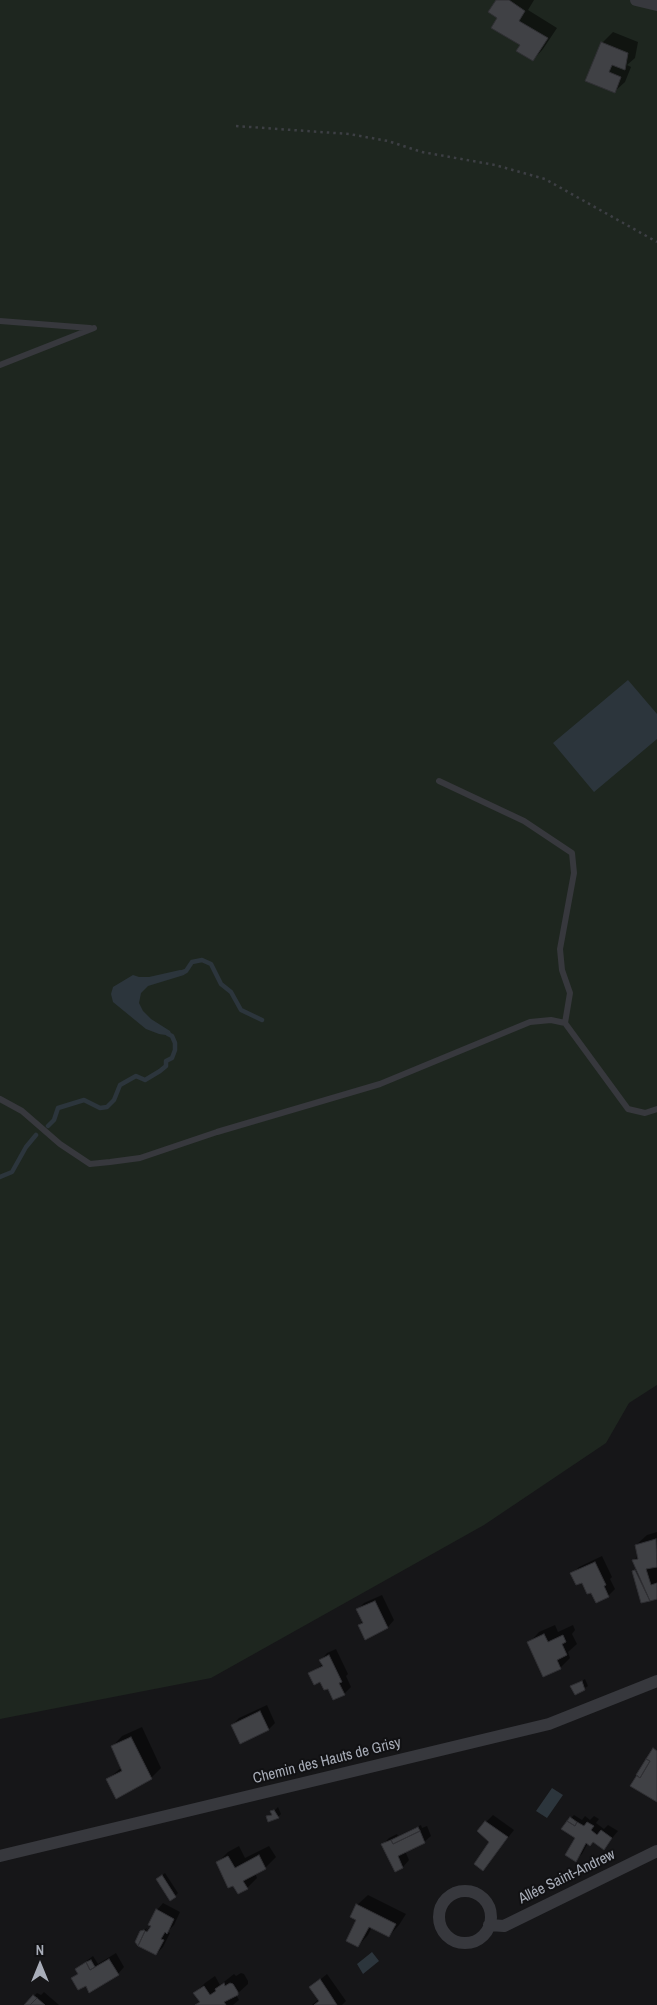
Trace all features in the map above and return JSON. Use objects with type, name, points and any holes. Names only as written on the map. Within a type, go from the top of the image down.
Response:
[{"type":"street","points":[[636,0],[657,5]]},
{"type":"street","name":"Chemin des Hauts de Grisy","points":[[0,1856],[550,1724],[657,1681]]},
{"type":"street","name":"Allée Saint-Andrew","points":[[489,1925],[504,1926],[657,1851]]},
{"type":"street","points":[[461,1891],[476,1894],[487,1903],[490,1917],[489,1925],[486,1932],[475,1941],[468,1943],[453,1940],[447,1936],[440,1924],[440,1909],[448,1897],[454,1893],[461,1891]]},
{"type":"lane","points":[[0,321],[94,328],[0,364]]},
{"type":"lane","points":[[439,781],[524,821],[572,853],[574,873],[560,949],[562,970],[570,993],[565,1023]]},
{"type":"lane","points":[[0,1099],[22,1111],[60,1144],[90,1164],[140,1158],[217,1132],[380,1084],[530,1022],[551,1020],[565,1023],[628,1109],[645,1113],[657,1109]]},
{"type":"path","points":[[236,126],[349,134],[388,141],[422,152],[495,164],[545,179],[646,238],[657,242]]},
{"type":"shaded area","points":[[0,0],[657,0],[657,1385],[629,1403],[606,1443],[484,1525],[211,1678],[0,1719]]},
{"type":"shaded area","points":[[628,680],[657,714],[657,739],[594,792],[553,743]]},
{"type":"shaded area","points":[[180,970],[188,971],[184,975],[148,986],[141,993],[139,1003],[143,1011],[151,1019],[170,1031],[172,1036],[146,1029],[113,1002],[111,994],[113,987],[133,975],[149,977]]},
{"type":"shaded area","points":[[552,1788],[563,1795],[547,1818],[536,1811]]},
{"type":"shaded area","points":[[372,1952],[379,1961],[363,1974],[357,1964]]},
{"type":"building","points":[[496,0],[509,0],[525,11],[519,21],[548,38],[533,61],[516,51],[520,45],[491,28],[497,18],[488,12]]},
{"type":"building","points":[[601,42],[628,53],[625,70],[612,65],[609,72],[621,77],[615,93],[585,81]]},
{"type":"building","points":[[656,1539],[657,1567],[646,1569],[651,1585],[657,1583],[657,1599],[650,1601],[632,1560],[638,1559],[635,1545]]},
{"type":"building","points":[[595,1562],[606,1585],[604,1586],[609,1597],[596,1603],[591,1593],[587,1594],[582,1583],[576,1585],[570,1573]]},
{"type":"building","points":[[635,1570],[650,1601],[641,1603],[632,1571]]},
{"type":"building","points":[[375,1601],[388,1628],[365,1640],[358,1625],[363,1623],[356,1609]]},
{"type":"building","points":[[544,1634],[548,1642],[563,1635],[566,1642],[562,1644],[567,1655],[557,1660],[561,1669],[543,1677],[527,1642]]},
{"type":"building","points":[[329,1655],[342,1682],[339,1683],[345,1695],[333,1700],[328,1689],[324,1690],[320,1682],[314,1685],[308,1673],[323,1666],[319,1660]]},
{"type":"building","points":[[582,1681],[585,1690],[575,1695],[570,1686]]},
{"type":"building","points":[[260,1711],[269,1730],[240,1744],[231,1725]]},
{"type":"building","points":[[131,1737],[152,1779],[116,1799],[106,1779],[122,1771],[111,1746]]},
{"type":"building","points":[[653,1748],[657,1751],[657,1802],[630,1786],[637,1775],[640,1778],[650,1761],[646,1759]]},
{"type":"building","points":[[646,1759],[650,1761],[640,1778],[636,1775]]},
{"type":"building","points":[[274,1810],[279,1818],[268,1822],[266,1816],[272,1815],[270,1811]]},
{"type":"building","points":[[570,1817],[577,1822],[575,1826],[567,1821]]},
{"type":"building","points":[[485,1821],[508,1837],[483,1871],[474,1864],[489,1842],[477,1831]]},
{"type":"building","points":[[567,1821],[575,1826],[577,1822],[584,1826],[587,1822],[594,1826],[591,1830],[597,1835],[601,1830],[612,1838],[604,1850],[593,1842],[590,1846],[586,1843],[576,1862],[565,1855],[575,1838],[561,1829]]},
{"type":"building","points":[[418,1827],[420,1831],[393,1844],[391,1840]]},
{"type":"building","points":[[420,1831],[425,1843],[398,1856],[403,1868],[395,1872],[381,1844],[391,1840],[393,1844]]},
{"type":"building","points":[[259,1855],[266,1869],[243,1881],[248,1889],[238,1894],[233,1886],[228,1888],[216,1862],[228,1856],[235,1868]]},
{"type":"building","points":[[162,1875],[176,1897],[170,1901],[156,1879]]},
{"type":"building","points":[[356,1904],[396,1924],[389,1937],[369,1927],[358,1947],[346,1941],[356,1920],[350,1917]]},
{"type":"building","points":[[156,1909],[174,1919],[167,1934],[165,1932],[161,1939],[164,1940],[156,1955],[138,1946],[145,1931],[147,1932],[151,1926],[148,1925]]},
{"type":"building","points":[[144,1930],[138,1946],[135,1942],[140,1931]]},
{"type":"building","points":[[109,1959],[119,1975],[89,1993],[86,1986],[78,1990],[71,1978],[78,1974],[75,1969],[86,1962],[90,1970]]},
{"type":"building","points":[[91,1960],[95,1967],[90,1970],[86,1962]]},
{"type":"building","points":[[320,1979],[337,2005],[314,2005],[319,2001],[309,1987]]},
{"type":"building","points":[[224,1983],[225,1986],[230,1983],[233,1984],[238,1992],[238,1995],[224,2002],[226,2005],[195,2005],[200,2002],[193,1993],[204,1986],[210,1995]]},
{"type":"building","points":[[33,1995],[37,1998],[30,2005],[24,2005]]},
{"type":"building","points":[[37,1998],[45,2005],[30,2005]]},
{"type":"waterway","points":[[180,973],[186,971],[192,962],[202,960],[211,964],[221,984],[231,992],[241,1010],[262,1020]]},
{"type":"waterway","points":[[48,1126],[54,1120],[58,1108],[84,1100],[100,1108],[107,1107],[114,1100],[120,1085],[136,1076],[145,1080],[160,1071],[166,1066],[166,1061],[172,1058],[175,1050],[172,1036],[168,1034]]},
{"type":"waterway","points":[[0,1177],[12,1172],[26,1147],[36,1135]]}]
